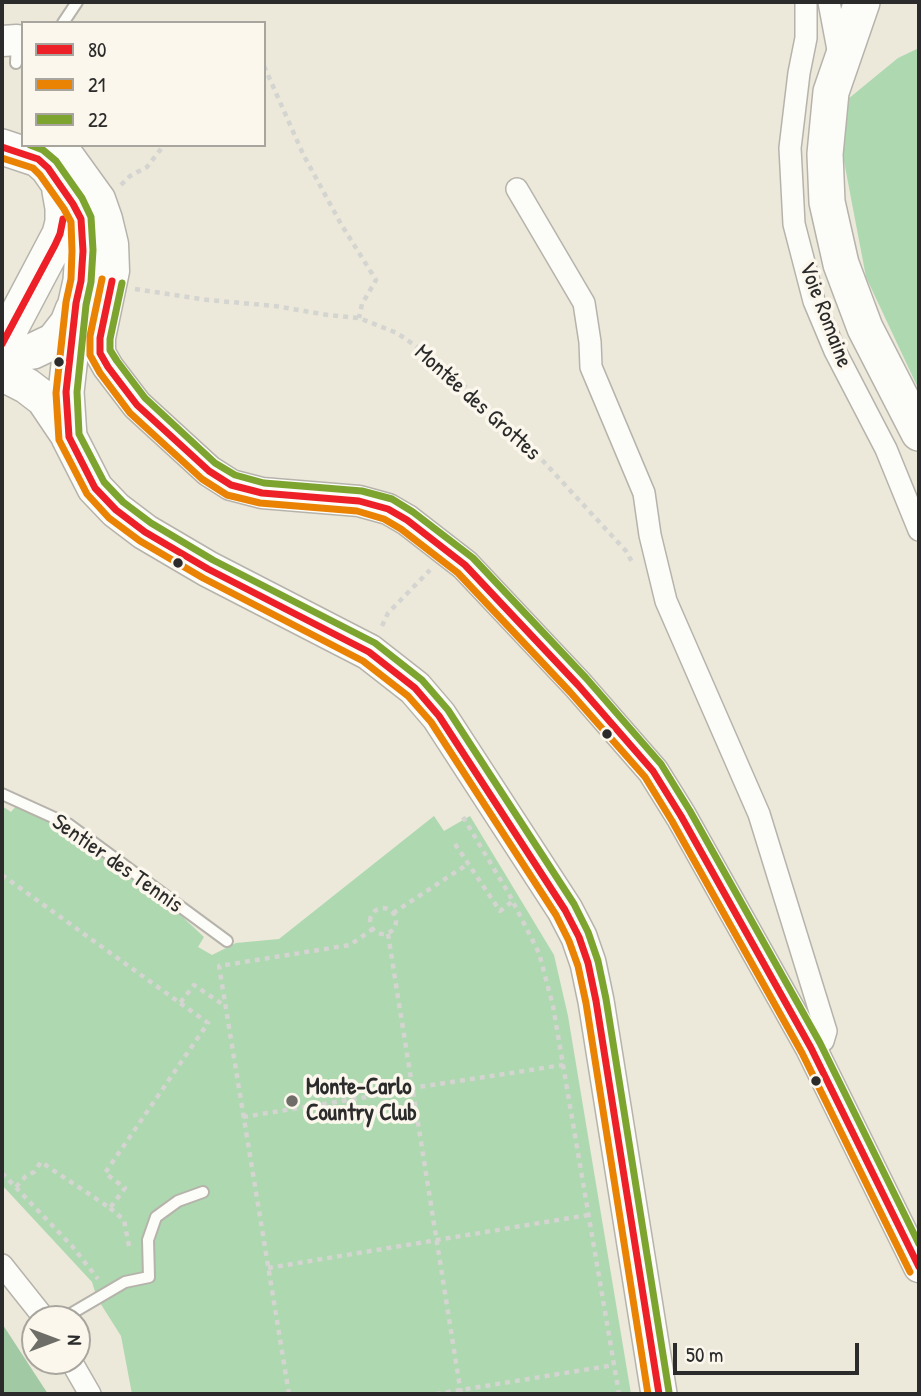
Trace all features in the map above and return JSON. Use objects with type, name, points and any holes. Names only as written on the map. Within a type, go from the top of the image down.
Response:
[{"type":"main road","points":[[862,2],[831,92],[825,154],[827,202],[841,264],[865,328],[919,433]]},
{"type":"main road","points":[[2,147],[38,159],[48,168],[81,219],[81,281],[66,392],[69,437]]},
{"type":"main road","points":[[2,344],[60,234],[63,208],[57,182]]},
{"type":"main road","points":[[2,354],[33,351],[54,341],[68,323],[76,303]]},
{"type":"main road","points":[[2,373],[27,386],[44,399],[69,437],[95,488],[145,532],[208,569],[369,652],[415,688],[439,716],[565,910],[588,963],[596,1001],[659,1394]]},
{"type":"street","name":"Voie Romaine","points":[[806,2],[806,38],[790,148],[794,224],[814,301],[835,351],[886,449],[919,530]]},
{"type":"street","points":[[829,2],[841,61]]},
{"type":"street","points":[[62,147],[100,199],[107,219],[113,244],[114,271],[100,338],[100,353],[137,405],[209,471],[231,485],[262,493],[359,501],[388,509],[407,520],[465,565],[578,685],[653,771],[681,816],[811,1048],[919,1267]]},
{"type":"street","points":[[517,189],[584,303],[591,367],[644,493],[650,535],[666,601],[759,814],[826,1031],[823,1041],[811,1048]]},
{"type":"street","points":[[2,1265],[34,1305]]},
{"type":"street","points":[[79,1375],[90,1394]]},
{"type":"lane","points":[[64,21],[77,2]]},
{"type":"lane","name":"Sentier des Tennis","points":[[2,794],[68,824],[227,941]]},
{"type":"lane","points":[[86,1305],[125,1282],[149,1277],[148,1240],[156,1217],[177,1201],[203,1192]]},
{"type":"path","points":[[266,71],[303,155],[341,225],[376,280],[362,304],[359,317]]},
{"type":"path","name":"Montée des Grottes","points":[[128,288],[359,317],[397,333],[468,389],[543,461],[626,551],[634,565],[659,569]]},
{"type":"path","points":[[369,652],[388,613],[448,552]]},
{"type":"path","points":[[463,817],[513,901],[539,953],[553,1006],[619,1394]]},
{"type":"path","points":[[455,844],[500,911],[513,901]]},
{"type":"path","points":[[393,913],[468,864]]},
{"type":"path","points":[[2,875],[208,1023],[105,1173],[125,1188],[110,1209]]},
{"type":"path","points":[[386,908],[393,913],[396,925],[388,934],[379,934],[373,929],[371,920],[374,912],[386,908]]},
{"type":"path","points":[[289,1394],[219,966],[350,945],[373,929]]},
{"type":"path","points":[[388,934],[461,1393]]},
{"type":"path","points":[[180,1003],[194,985],[225,1006]]},
{"type":"path","points":[[243,1117],[563,1065]]},
{"type":"path","points":[[16,1187],[34,1172],[41,1162],[120,1215],[124,1220],[129,1251]]},
{"type":"path","points":[[2,1172],[72,1246],[100,1282]]},
{"type":"path","points":[[268,1268],[589,1215]]},
{"type":"path","points":[[436,1394],[461,1393],[614,1365]]},
{"type":"green space","points":[[919,48],[919,390],[866,277],[843,156],[848,99],[898,58]]},
{"type":"green space","name":"Monte-Carlo Country Club","points":[[17,805],[35,816],[67,828],[159,895],[204,937],[198,947],[212,955],[236,943],[279,939],[434,816],[444,831],[470,816],[554,955],[568,1016],[631,1394],[132,1394],[121,1336],[97,1298],[92,1282],[2,1185],[2,806],[11,812]]},
{"type":"green space","points":[[2,1322],[21,1353],[21,1375],[36,1375],[48,1394],[2,1394]]},
{"type":"transit line","name":"80","points":[[2,147],[38,159],[48,168],[81,219],[81,281],[66,392],[69,437],[95,488],[116,510],[145,532],[208,569],[369,652],[415,688],[439,716],[565,910],[588,963],[596,1001],[659,1394]]},
{"type":"transit line","name":"22","points":[[35,147],[56,161],[82,198],[91,217],[91,282],[77,392],[79,434],[104,482],[123,502],[151,523],[213,560],[375,643],[422,680],[448,710],[574,904],[598,961],[606,999],[669,1392]]},
{"type":"transit line","name":"21","points":[[2,158],[33,168],[71,222],[71,279],[56,393],[59,440],[87,494],[109,518],[140,541],[203,578],[363,661],[408,696],[431,722],[556,915],[578,966],[586,1003],[648,1394]]},
{"type":"transit line","name":"80","points":[[2,344],[55,245],[63,219]]},
{"type":"transit line","name":"21","points":[[102,279],[90,336],[90,355],[130,413],[202,479],[227,495],[260,503],[357,511],[384,519],[401,529],[458,573],[570,692],[645,777],[802,1053],[910,1272]]},
{"type":"transit line","name":"80","points":[[112,281],[100,338],[100,353],[137,405],[209,471],[231,485],[262,493],[359,501],[388,509],[407,520],[465,565],[578,685],[653,771],[811,1048],[919,1267]]},
{"type":"transit line","name":"22","points":[[122,283],[110,350],[145,398],[215,463],[235,475],[264,483],[362,491],[392,499],[413,512],[473,558],[586,678],[661,764],[820,1043],[919,1244]]},
{"type":"place","name":"Monte-Carlo Country Club","points":[[292,1101]]}]
